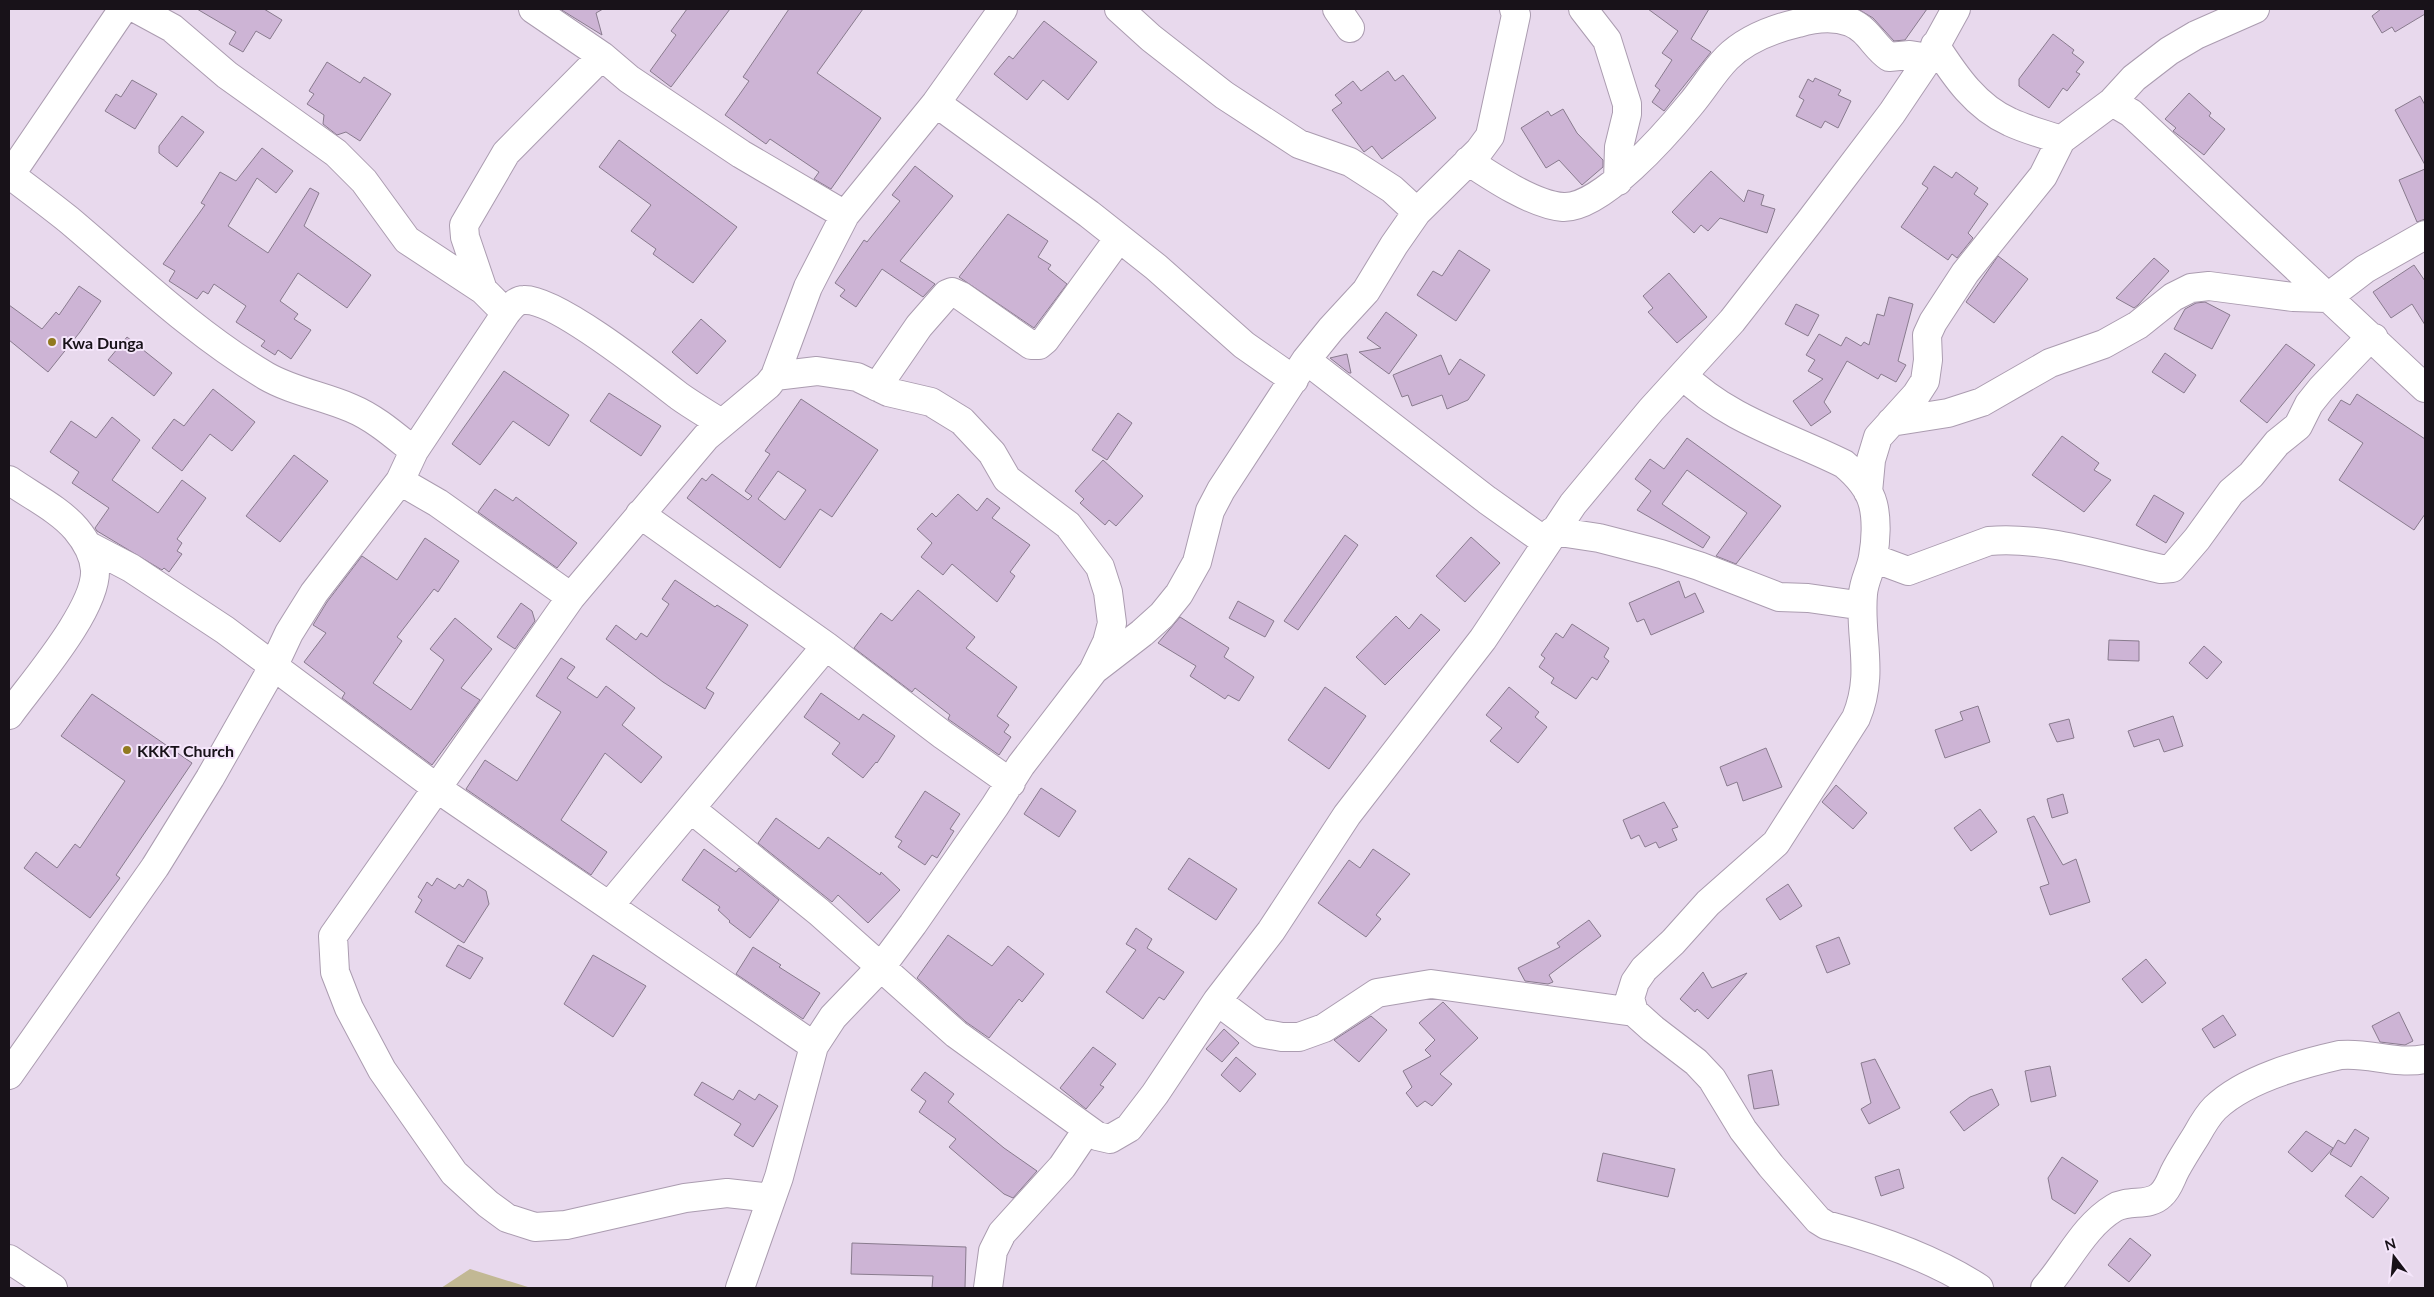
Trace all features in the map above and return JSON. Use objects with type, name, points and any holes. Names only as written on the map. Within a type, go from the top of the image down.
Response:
[{"type":"street","points":[[123,9],[9,175],[68,220],[176,312],[222,346],[267,376],[292,388],[329,399],[364,414],[414,451]]},
{"type":"street","points":[[136,9],[172,28],[227,75],[336,153],[364,181],[411,245],[483,290],[506,313]]},
{"type":"street","points":[[533,9],[602,56],[629,78],[741,154],[845,215]]},
{"type":"street","points":[[771,1198],[727,1193],[685,1198],[574,1224],[535,1227],[507,1218],[488,1204],[454,1173],[367,1045],[335,972],[333,936],[571,597],[640,514],[721,423],[759,394],[775,376],[817,265],[845,215],[936,102],[1003,9]]},
{"type":"street","points":[[1119,9],[1150,38],[1224,95],[1299,144],[1350,162],[1392,189],[1417,212]]},
{"type":"street","points":[[1583,9],[1607,40],[1627,104],[1627,114],[1618,155],[1618,181]]},
{"type":"street","points":[[692,808],[819,912],[956,1034],[1087,1130],[1104,1139],[1110,1139],[1129,1128],[1160,1086],[1217,1001],[1271,931],[1346,815],[1483,639],[1528,574],[1550,536],[1645,417],[1732,321],[1816,213],[1892,113],[1932,52],[1956,9]]},
{"type":"street","points":[[1868,492],[1871,460],[1876,444],[1891,422],[1916,395],[1925,381],[1928,360],[1927,336],[1942,304],[2043,176],[2061,140],[2112,102],[2134,78],[2170,51],[2196,35],[2255,9]]},
{"type":"street","points":[[1094,670],[1142,633],[1162,615],[1179,594],[1196,562],[1210,511],[1221,490],[1300,370],[1331,329],[1366,291],[1417,212],[1490,136],[1519,11]]},
{"type":"street","points":[[1468,161],[1499,181],[1546,203],[1562,207],[1577,204],[1618,181],[1691,105],[1728,57],[1751,40],[1773,30],[1809,20],[1836,19],[1850,22],[1862,30],[1874,39],[1889,57],[1932,52]]},
{"type":"street","points":[[1932,52],[1980,103],[2008,121],[2061,140]]},
{"type":"street","points":[[483,290],[464,237],[464,225],[506,153],[602,56]]},
{"type":"street","points":[[936,102],[1008,153],[1156,267],[1244,344],[1300,370],[1488,500],[1550,536],[1599,538],[1661,554],[1699,566],[1779,597],[1808,598],[1850,604],[1862,602]]},
{"type":"street","points":[[2112,102],[2131,113],[2327,298],[2374,338],[2425,388]]},
{"type":"street","points":[[1891,422],[1948,413],[1996,396],[2050,363],[2104,344],[2138,324],[2165,302],[2190,288],[2210,286],[2293,297],[2327,298],[2365,269],[2425,235]]},
{"type":"street","points":[[877,387],[919,326],[947,294],[952,292],[961,296],[1031,345],[1039,345],[1045,340],[1119,238]]},
{"type":"street","points":[[9,1075],[155,867],[210,778],[273,667],[289,632],[314,593],[400,481],[414,451],[506,313],[514,304],[525,300],[541,304],[604,341],[681,397],[721,423]]},
{"type":"street","points":[[1873,558],[1908,572],[1974,546],[2003,540],[2085,550],[2162,569],[2172,568],[2197,539],[2232,492],[2251,475],[2284,435],[2298,426],[2309,404],[2362,346],[2374,338]]},
{"type":"street","points":[[740,1288],[771,1198],[814,1046],[833,1017],[881,966],[943,884],[1021,765],[1094,670],[1107,642],[1112,623],[1108,592],[1100,567],[1081,540],[1055,514],[1007,479],[992,453],[962,422],[931,402],[888,392],[857,377],[836,372],[806,371],[775,376]]},
{"type":"street","points":[[1683,375],[1701,392],[1741,416],[1844,464],[1853,472],[1868,492],[1873,503],[1875,523],[1873,558],[1866,578],[1862,602],[1866,674],[1861,708],[1851,728],[1831,756],[1789,825],[1776,843],[1708,903],[1674,942],[1639,975],[1630,998],[1634,1012],[1696,1062],[1712,1079],[1743,1130],[1771,1166],[1818,1220],[1826,1225],[1908,1252],[1957,1274],[1979,1288]]},
{"type":"street","points":[[9,480],[64,518],[75,528],[87,545],[95,572],[91,595],[72,628],[9,715]]},
{"type":"street","points":[[400,481],[438,503],[571,597]]},
{"type":"street","points":[[640,514],[826,646],[942,736],[1011,782]]},
{"type":"street","points":[[87,545],[131,568],[226,630],[438,789],[814,1046]]},
{"type":"street","points":[[610,905],[826,646]]},
{"type":"street","points":[[1217,1001],[1260,1033],[1282,1037],[1299,1036],[1324,1028],[1377,993],[1431,984],[1634,1012]]},
{"type":"street","points":[[2045,1288],[2086,1234],[2107,1213],[2120,1205],[2152,1201],[2161,1196],[2210,1113],[2236,1093],[2277,1073],[2304,1063],[2340,1055],[2350,1054],[2395,1062],[2425,1059]]},
{"type":"street","points":[[988,1288],[993,1251],[1002,1233],[1062,1167],[1087,1130]]},
{"type":"street","points":[[9,1259],[53,1288]]},
{"type":"shaded area","points":[[470,1269],[531,1288],[441,1288]]},
{"type":"building","points":[[197,9],[264,9],[282,20],[270,39],[256,31],[243,52],[229,44],[236,32]]},
{"type":"building","points":[[560,9],[603,9],[596,13],[602,35]]},
{"type":"building","points":[[687,9],[730,9],[671,87],[650,71],[676,35],[671,31]]},
{"type":"building","points":[[789,9],[863,9],[817,73],[881,118],[831,189],[814,179],[819,172],[770,139],[766,144],[725,115],[749,81],[743,77]]},
{"type":"building","points":[[1648,9],[1709,9],[1691,39],[1711,52],[1664,111],[1652,102],[1660,90],[1655,86],[1672,60],[1662,53],[1678,31]]},
{"type":"building","points":[[1858,9],[1927,9],[1905,40],[1894,41],[1873,18]]},
{"type":"building","points":[[2381,9],[2425,9],[2425,14],[2395,32],[2392,27],[2382,33],[2372,16]]},
{"type":"building","points":[[1044,21],[1097,62],[1068,100],[1043,80],[1027,100],[994,74],[1009,56],[1013,59]]},
{"type":"building","points":[[2053,34],[2074,50],[2072,53],[2084,62],[2076,72],[2080,74],[2067,91],[2063,88],[2049,108],[2019,86],[2019,79]]},
{"type":"building","points":[[327,62],[360,83],[364,77],[391,94],[360,141],[346,132],[337,135],[323,124],[324,115],[307,104],[314,94],[309,91]]},
{"type":"building","points":[[1388,71],[1395,81],[1403,75],[1436,118],[1382,159],[1372,146],[1364,152],[1332,110],[1342,103],[1335,95],[1353,81],[1361,91]]},
{"type":"building","points":[[1815,78],[1841,90],[1838,95],[1851,101],[1838,128],[1825,121],[1821,128],[1796,116],[1804,100],[1799,97],[1808,79],[1813,82]]},
{"type":"building","points":[[132,80],[157,94],[135,129],[105,111],[116,94],[121,97]]},
{"type":"building","points":[[2189,93],[2211,113],[2209,116],[2225,129],[2204,155],[2173,131],[2176,128],[2165,119]]},
{"type":"building","points":[[2420,96],[2425,105],[2425,165],[2395,110]]},
{"type":"building","points":[[1563,109],[1577,133],[1603,160],[1603,167],[1582,185],[1559,160],[1546,168],[1521,128],[1548,111],[1551,116]]},
{"type":"building","points":[[182,116],[204,132],[177,167],[159,153],[159,146]]},
{"type":"building","points":[[619,140],[737,227],[693,283],[653,254],[656,249],[631,231],[651,205],[599,167]]},
{"type":"building","points":[[262,148],[293,171],[276,193],[257,178],[228,226],[268,253],[310,188],[319,193],[304,226],[371,275],[347,308],[298,273],[280,301],[298,314],[294,319],[311,330],[291,359],[278,350],[275,355],[261,346],[265,341],[236,322],[246,306],[214,284],[208,294],[203,291],[197,299],[169,281],[175,271],[163,264],[205,205],[201,203],[220,172],[236,181]]},
{"type":"building","points":[[915,166],[953,196],[900,261],[935,284],[923,297],[882,269],[856,307],[840,296],[845,290],[835,283],[864,240],[867,242],[900,201],[892,195]]},
{"type":"building","points":[[1934,166],[1952,178],[1956,172],[1978,188],[1974,194],[1988,204],[1968,233],[1973,238],[1957,258],[1952,254],[1948,260],[1901,227],[1928,188],[1922,184]]},
{"type":"building","points":[[2425,169],[2425,219],[2417,222],[2399,180]]},
{"type":"building","points":[[1711,171],[1744,202],[1748,190],[1764,195],[1761,205],[1775,209],[1767,233],[1720,218],[1708,231],[1701,225],[1694,233],[1672,212]]},
{"type":"building","points":[[1008,214],[1048,241],[1038,257],[1051,265],[1048,269],[1067,284],[1034,328],[959,277]]},
{"type":"building","points":[[1459,250],[1490,270],[1456,321],[1417,295],[1433,271],[1442,276]]},
{"type":"building","points":[[1998,256],[2028,279],[1994,323],[1966,302]]},
{"type":"building","points":[[2154,258],[2169,271],[2138,305],[2134,308],[2116,298]]},
{"type":"building","points":[[2414,265],[2425,281],[2425,325],[2412,304],[2391,318],[2373,292]]},
{"type":"building","points":[[1669,273],[1707,317],[1677,343],[1648,312],[1653,308],[1643,296]]},
{"type":"building","points":[[79,286],[101,301],[80,332],[48,372],[9,340],[9,305],[42,329],[56,312],[59,315]]},
{"type":"building","points":[[1889,297],[1913,304],[1898,361],[1906,365],[1896,382],[1881,374],[1878,379],[1847,361],[1824,402],[1831,412],[1811,426],[1793,401],[1823,379],[1808,371],[1815,360],[1806,355],[1819,334],[1841,346],[1846,337],[1861,346],[1864,342],[1869,345],[1877,314],[1884,316]]},
{"type":"building","points":[[2205,302],[2230,315],[2212,349],[2174,329],[2185,309],[2196,303]]},
{"type":"building","points":[[1796,304],[1819,315],[1808,336],[1785,324]]},
{"type":"building","points":[[1386,312],[1417,335],[1389,374],[1359,352],[1381,348],[1367,338]]},
{"type":"building","points":[[701,319],[726,341],[697,374],[672,352]]},
{"type":"building","points":[[127,337],[172,373],[154,396],[108,360]]},
{"type":"building","points":[[2286,344],[2315,365],[2267,423],[2240,401]]},
{"type":"building","points":[[2165,353],[2196,375],[2184,393],[2152,372]]},
{"type":"building","points":[[1347,354],[1351,373],[1330,358]]},
{"type":"building","points":[[1441,355],[1449,375],[1460,359],[1485,375],[1468,400],[1447,409],[1442,395],[1412,406],[1408,395],[1402,397],[1393,375]]},
{"type":"building","points":[[504,371],[569,415],[549,446],[513,421],[480,465],[452,444]]},
{"type":"building","points":[[213,389],[255,422],[232,451],[210,434],[182,471],[152,448],[174,419],[184,426]]},
{"type":"building","points":[[609,393],[661,426],[641,456],[590,421]]},
{"type":"building","points":[[2357,394],[2425,439],[2425,514],[2414,530],[2339,480],[2363,443],[2328,420],[2341,400],[2350,405]]},
{"type":"building","points":[[801,399],[878,450],[832,517],[820,509],[780,568],[687,498],[702,478],[706,481],[712,474],[748,500],[752,496],[745,491],[770,454],[765,451]],"holes":[[[778,471],[806,490],[785,520],[758,499]]]},
{"type":"building","points":[[1118,413],[1132,423],[1107,460],[1092,450]]},
{"type":"building","points":[[112,417],[140,440],[112,480],[158,513],[182,480],[206,498],[177,539],[182,543],[177,551],[182,554],[169,572],[164,568],[162,570],[97,531],[95,528],[109,508],[72,483],[79,472],[50,452],[71,421],[96,438]]},
{"type":"building","points":[[2062,436],[2099,463],[2094,470],[2111,480],[2084,512],[2032,475]]},
{"type":"building","points":[[1687,438],[1781,506],[1736,564],[1716,556],[1747,513],[1687,470],[1662,504],[1710,537],[1703,548],[1637,510],[1651,491],[1635,479],[1650,459],[1664,469]]},
{"type":"building","points":[[294,455],[328,481],[280,542],[246,516]]},
{"type":"building","points":[[1103,460],[1143,496],[1116,526],[1109,520],[1105,525],[1080,503],[1084,499],[1075,491]]},
{"type":"building","points":[[495,489],[513,501],[516,497],[577,543],[557,568],[478,512]]},
{"type":"building","points":[[958,494],[977,511],[987,498],[1000,508],[992,518],[1030,545],[1010,572],[1015,576],[997,602],[952,564],[943,575],[921,557],[932,543],[917,529],[932,513],[936,517]]},
{"type":"building","points":[[2154,495],[2184,513],[2166,543],[2136,525]]},
{"type":"building","points":[[1345,535],[1358,545],[1298,630],[1284,621]]},
{"type":"building","points":[[1471,537],[1500,563],[1465,602],[1436,576]]},
{"type":"building","points":[[425,538],[459,561],[438,592],[434,589],[397,637],[402,641],[373,683],[411,710],[444,660],[430,649],[455,618],[492,649],[461,688],[480,700],[432,765],[342,698],[345,693],[304,662],[326,633],[313,625],[327,602],[362,556],[397,580]]},
{"type":"building","points":[[675,580],[715,607],[717,605],[748,625],[706,688],[714,693],[705,709],[663,682],[606,639],[616,625],[636,640],[641,633],[647,637],[669,604],[662,599]]},
{"type":"building","points":[[1679,581],[1685,598],[1695,593],[1704,612],[1651,635],[1644,619],[1637,622],[1629,603]]},
{"type":"building","points":[[918,590],[975,637],[966,648],[1017,687],[997,716],[1009,725],[1004,732],[1011,737],[999,755],[948,719],[950,715],[915,688],[912,692],[854,648],[881,613],[892,621]]},
{"type":"building","points":[[1238,601],[1274,621],[1265,637],[1229,618]]},
{"type":"building","points":[[521,603],[532,611],[535,621],[515,649],[497,637]]},
{"type":"building","points":[[1421,614],[1440,630],[1385,685],[1356,657],[1396,616],[1409,629]]},
{"type":"building","points":[[1180,617],[1229,648],[1224,657],[1254,677],[1239,701],[1228,695],[1225,699],[1190,676],[1196,666],[1158,643]]},
{"type":"building","points":[[1572,624],[1609,648],[1604,657],[1609,661],[1597,680],[1592,677],[1576,699],[1551,683],[1554,678],[1539,667],[1545,658],[1541,655],[1556,633],[1563,638]]},
{"type":"building","points":[[2109,640],[2139,641],[2139,661],[2108,660]]},
{"type":"building","points":[[2204,646],[2222,662],[2207,679],[2189,663]]},
{"type":"building","points":[[561,658],[575,667],[567,678],[597,698],[606,686],[635,708],[622,725],[662,757],[641,783],[605,753],[561,820],[607,852],[591,875],[466,789],[485,760],[517,781],[561,712],[536,696]]},
{"type":"building","points":[[1325,687],[1366,716],[1329,769],[1288,740]]},
{"type":"building","points":[[1509,687],[1539,712],[1535,717],[1547,727],[1518,763],[1490,741],[1502,728],[1486,715]]},
{"type":"building","points":[[821,693],[859,720],[863,714],[895,736],[877,763],[863,778],[832,754],[840,743],[804,717]]},
{"type":"building","points":[[92,694],[192,763],[116,875],[120,878],[90,918],[24,868],[36,852],[57,868],[75,844],[80,848],[125,781],[61,736]]},
{"type":"building","points":[[1978,706],[1990,742],[1945,758],[1935,730],[1963,720],[1960,712]]},
{"type":"building","points":[[2173,716],[2183,746],[2164,752],[2159,739],[2134,747],[2128,731]]},
{"type":"building","points":[[2069,719],[2074,738],[2057,742],[2049,724]]},
{"type":"building","points":[[1766,748],[1782,787],[1743,801],[1737,782],[1727,786],[1720,767]]},
{"type":"building","points":[[1836,785],[1867,813],[1853,829],[1822,802]]},
{"type":"building","points":[[1041,788],[1076,811],[1059,837],[1024,814]]},
{"type":"building","points":[[925,791],[960,814],[950,829],[954,831],[937,858],[932,855],[925,865],[898,847],[902,841],[895,837]]},
{"type":"building","points":[[2063,794],[2068,813],[2052,818],[2047,799]]},
{"type":"building","points":[[1664,802],[1678,827],[1672,829],[1677,840],[1659,848],[1656,842],[1645,847],[1639,835],[1631,839],[1623,820]]},
{"type":"building","points":[[1980,809],[1997,832],[1971,851],[1954,828]]},
{"type":"building","points":[[2034,816],[2063,865],[2076,859],[2090,902],[2050,915],[2040,887],[2049,884],[2027,819]]},
{"type":"building","points":[[776,818],[819,849],[828,837],[880,875],[881,872],[900,890],[868,923],[838,895],[832,902],[758,843]]},
{"type":"building","points":[[704,849],[736,872],[739,868],[779,900],[750,938],[729,922],[718,910],[720,907],[682,880]]},
{"type":"building","points":[[1373,849],[1410,874],[1376,915],[1381,919],[1366,937],[1318,903],[1349,860],[1360,868]]},
{"type":"building","points":[[1189,858],[1237,889],[1216,920],[1168,889]]},
{"type":"building","points":[[437,878],[455,889],[459,884],[463,887],[468,879],[486,891],[489,904],[464,943],[415,912],[422,900],[418,897],[427,882],[432,886]]},
{"type":"building","points":[[1788,884],[1802,906],[1780,920],[1766,899]]},
{"type":"building","points":[[1589,920],[1601,936],[1549,975],[1553,982],[1548,984],[1525,981],[1518,968],[1560,947],[1557,943]]},
{"type":"building","points":[[1136,928],[1152,939],[1147,948],[1184,972],[1164,1000],[1159,997],[1143,1019],[1106,992],[1136,950],[1126,944]]},
{"type":"building","points":[[948,935],[992,966],[1008,946],[1044,974],[1022,1002],[1019,999],[989,1038],[966,1022],[917,978]]},
{"type":"building","points":[[1839,937],[1850,964],[1827,973],[1816,946]]},
{"type":"building","points":[[458,945],[483,958],[470,979],[446,966]]},
{"type":"building","points":[[753,947],[781,965],[779,967],[820,993],[803,1019],[736,974]]},
{"type":"building","points":[[593,955],[646,986],[613,1037],[564,1004]]},
{"type":"building","points":[[2146,959],[2166,983],[2142,1003],[2122,979]]},
{"type":"building","points":[[1703,972],[1712,988],[1747,973],[1708,1019],[1697,1009],[1695,1012],[1680,999]]},
{"type":"building","points":[[1443,1002],[1478,1038],[1440,1074],[1452,1084],[1432,1106],[1425,1101],[1417,1107],[1406,1093],[1412,1087],[1403,1071],[1431,1056],[1425,1050],[1435,1040],[1419,1023]]},
{"type":"building","points":[[2399,1012],[2413,1041],[2405,1045],[2380,1042],[2372,1026]]},
{"type":"building","points":[[2223,1015],[2236,1035],[2214,1048],[2202,1029]]},
{"type":"building","points":[[1371,1016],[1387,1030],[1359,1062],[1334,1040]]},
{"type":"building","points":[[1224,1029],[1239,1043],[1222,1062],[1206,1049]]},
{"type":"building","points":[[1093,1047],[1116,1064],[1100,1085],[1104,1087],[1086,1109],[1060,1088]]},
{"type":"building","points":[[1236,1057],[1256,1074],[1240,1092],[1221,1075]]},
{"type":"building","points":[[1875,1059],[1900,1108],[1869,1124],[1861,1109],[1871,1103],[1861,1063]]},
{"type":"building","points":[[2050,1066],[2056,1096],[2031,1102],[2025,1071]]},
{"type":"building","points":[[1772,1070],[1779,1105],[1754,1109],[1748,1075]]},
{"type":"building","points":[[925,1072],[954,1094],[948,1102],[1004,1148],[1037,1171],[1013,1198],[1004,1194],[949,1147],[956,1139],[919,1112],[926,1101],[911,1090]]},
{"type":"building","points":[[702,1082],[733,1100],[739,1090],[755,1100],[759,1094],[778,1106],[753,1147],[734,1135],[741,1124],[694,1095]]},
{"type":"building","points":[[1992,1089],[1999,1105],[1964,1131],[1950,1112],[1970,1097]]},
{"type":"building","points":[[2355,1129],[2369,1138],[2351,1167],[2330,1154],[2338,1140],[2345,1144]]},
{"type":"building","points":[[2306,1131],[2333,1148],[2312,1172],[2288,1152]]},
{"type":"building","points":[[1603,1153],[1675,1169],[1668,1197],[1597,1181]]},
{"type":"building","points":[[2062,1157],[2098,1181],[2075,1214],[2052,1199],[2048,1178]]},
{"type":"building","points":[[1899,1169],[1904,1188],[1881,1196],[1875,1177]]},
{"type":"building","points":[[2361,1176],[2389,1198],[2373,1218],[2345,1196]]},
{"type":"building","points":[[2130,1238],[2151,1255],[2129,1282],[2108,1265]]},
{"type":"building","points":[[852,1243],[966,1247],[965,1288],[932,1288],[933,1276],[851,1274]]},
{"type":"place","name":"Kwa Dunga","points":[[52,342]]},
{"type":"place","name":"KKKT Church","points":[[127,750]]}]
